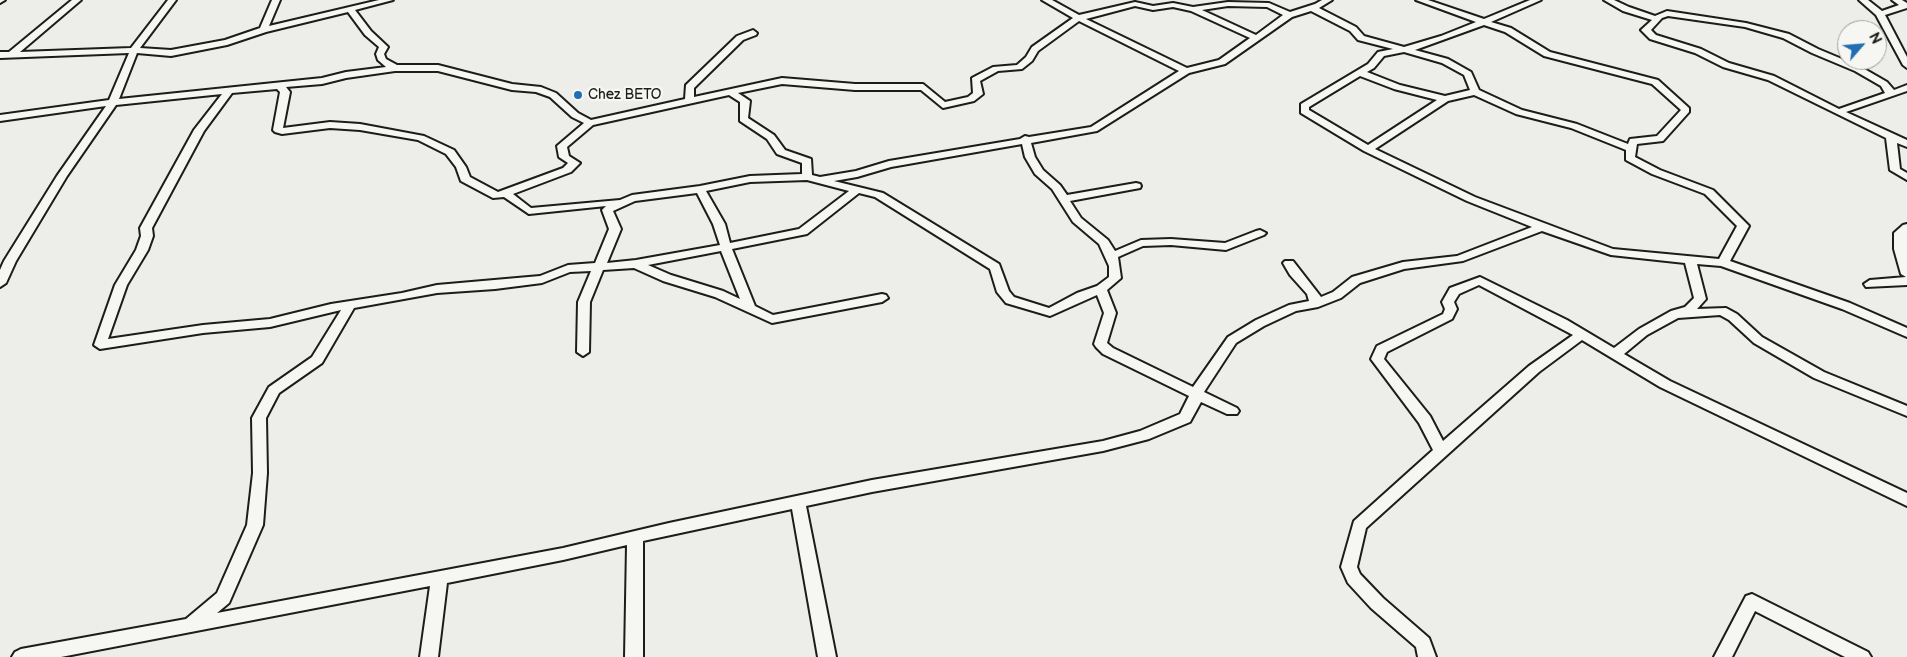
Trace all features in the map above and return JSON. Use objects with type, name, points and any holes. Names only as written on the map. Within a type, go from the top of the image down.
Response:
[{"type":"street","points":[[0,64],[77,0]]},
{"type":"street","points":[[0,283],[10,261],[62,176],[113,102],[134,50],[172,0]]},
{"type":"street","points":[[263,30],[276,0]]},
{"type":"street","points":[[0,55],[134,50],[171,53],[227,42],[263,30],[389,0]]},
{"type":"street","points":[[1046,0],[1078,18],[1186,71]]},
{"type":"street","points":[[1237,0],[1249,4]]},
{"type":"street","points":[[583,352],[584,302],[597,267],[615,229],[607,210],[632,198],[700,189],[750,179],[812,179],[857,174],[889,164],[1025,139],[1094,129],[1186,71],[1222,62],[1290,15],[1312,8],[1328,0]]},
{"type":"street","points":[[1420,0],[1508,30],[1547,54],[1655,82],[1686,110],[1660,139],[1633,141],[1630,158],[1656,172],[1709,192],[1742,226],[1723,263]]},
{"type":"street","points":[[1537,0],[1444,38],[1403,50],[1381,54],[1371,66],[1304,106],[1304,111],[1368,149],[1471,199],[1542,228],[1611,252],[1723,263],[1846,306],[1907,333]]},
{"type":"street","points":[[1608,0],[1626,9],[1657,19]]},
{"type":"street","points":[[1863,0],[1880,14],[1907,64]]},
{"type":"street","points":[[1880,14],[1906,6],[1896,0]]},
{"type":"street","points":[[270,86],[279,86],[285,92],[278,130],[330,125],[360,127],[421,138],[450,152],[461,167],[465,179],[497,196],[567,170],[575,163],[564,157],[562,146],[590,123],[782,81],[855,87],[924,87],[943,104],[970,99],[978,94],[975,80],[996,69],[1019,66],[1030,59],[1035,49],[1078,18],[1135,4],[1153,8],[1172,5],[1193,9],[1256,38]]},
{"type":"street","points":[[1193,9],[1228,4],[1269,5],[1290,15]]},
{"type":"street","points":[[1312,8],[1353,29],[1360,38],[1445,61],[1468,74],[1475,92]]},
{"type":"street","points":[[351,10],[368,33],[384,47],[380,54],[382,60],[395,68]]},
{"type":"street","points":[[1889,95],[1890,91],[1877,79],[1858,69],[1795,42],[1786,36],[1746,25],[1734,25],[1667,13],[1659,16],[1651,27],[1645,30],[1653,36],[1698,51],[1726,65],[1771,78],[1891,138],[1907,144]]},
{"type":"street","points":[[690,100],[689,87],[740,38],[753,33]]},
{"type":"street","points":[[0,118],[113,102],[322,81],[346,75],[395,68],[438,68],[512,87],[538,89],[553,95],[575,115],[590,123]]},
{"type":"street","points":[[1360,73],[1396,87],[1445,98]]},
{"type":"street","points":[[1838,112],[1907,88]]},
{"type":"street","points":[[230,89],[198,130],[146,228],[147,236],[142,250],[121,285],[100,345],[203,329],[270,323],[350,305],[402,297],[437,289],[495,285],[542,279],[568,269],[636,264],[803,232],[858,189]]},
{"type":"street","points":[[729,92],[745,101],[744,119],[771,137],[781,152],[807,161],[812,179]]},
{"type":"street","points":[[1368,149],[1445,98],[1475,92],[1519,112],[1574,126],[1632,149]]},
{"type":"street","points":[[1891,138],[1895,170],[1907,177]]},
{"type":"street","points":[[812,179],[879,195],[995,267],[1003,292],[1010,300],[1050,312],[1101,289],[1115,278],[1115,266],[1104,242],[1077,220],[1056,187],[1039,172],[1030,157],[1025,139]]},
{"type":"street","points":[[1065,199],[1136,186]]},
{"type":"street","points":[[700,189],[719,224],[749,307]]},
{"type":"street","points":[[506,193],[529,211],[624,202]]},
{"type":"street","points":[[31,656],[439,579],[872,486],[1103,446],[1144,436],[1185,418],[1196,399],[1196,394],[1232,340],[1260,323],[1293,308],[1314,304],[1337,295],[1356,280],[1403,266],[1459,259],[1542,228]]},
{"type":"street","points":[[1907,228],[1900,233],[1900,249],[1907,274]]},
{"type":"street","points":[[1112,256],[1141,243],[1171,242],[1226,247],[1260,233]]},
{"type":"street","points":[[1615,354],[1643,332],[1674,314],[1689,310],[1700,298],[1690,259]]},
{"type":"street","points":[[1289,263],[1296,275],[1312,292],[1316,300],[1314,304]]},
{"type":"street","points":[[636,264],[667,278],[719,294],[772,318],[882,298]]},
{"type":"street","points":[[1441,451],[1425,420],[1377,359],[1382,349],[1448,316],[1451,309],[1448,302],[1454,291],[1480,281],[1563,323],[1665,384],[1907,500]]},
{"type":"street","points":[[1870,284],[1907,281]]},
{"type":"street","points":[[1101,289],[1110,313],[1100,344],[1115,355],[1232,411]]},
{"type":"street","points":[[190,625],[223,598],[255,525],[260,473],[259,418],[274,390],[317,360],[350,305]]},
{"type":"street","points":[[1674,314],[1722,311],[1733,317],[1758,340],[1797,363],[1820,375],[1907,412]]},
{"type":"street","points":[[1426,657],[1423,643],[1377,603],[1354,578],[1349,567],[1359,525],[1534,369],[1581,335]]},
{"type":"street","points":[[798,502],[827,657]]},
{"type":"street","points":[[634,657],[635,537]]},
{"type":"street","points":[[429,657],[439,579]]},
{"type":"street","points":[[1723,657],[1752,601],[1862,657]]},
{"type":"place","name":"Chez BETO","points":[[578,95]]}]
